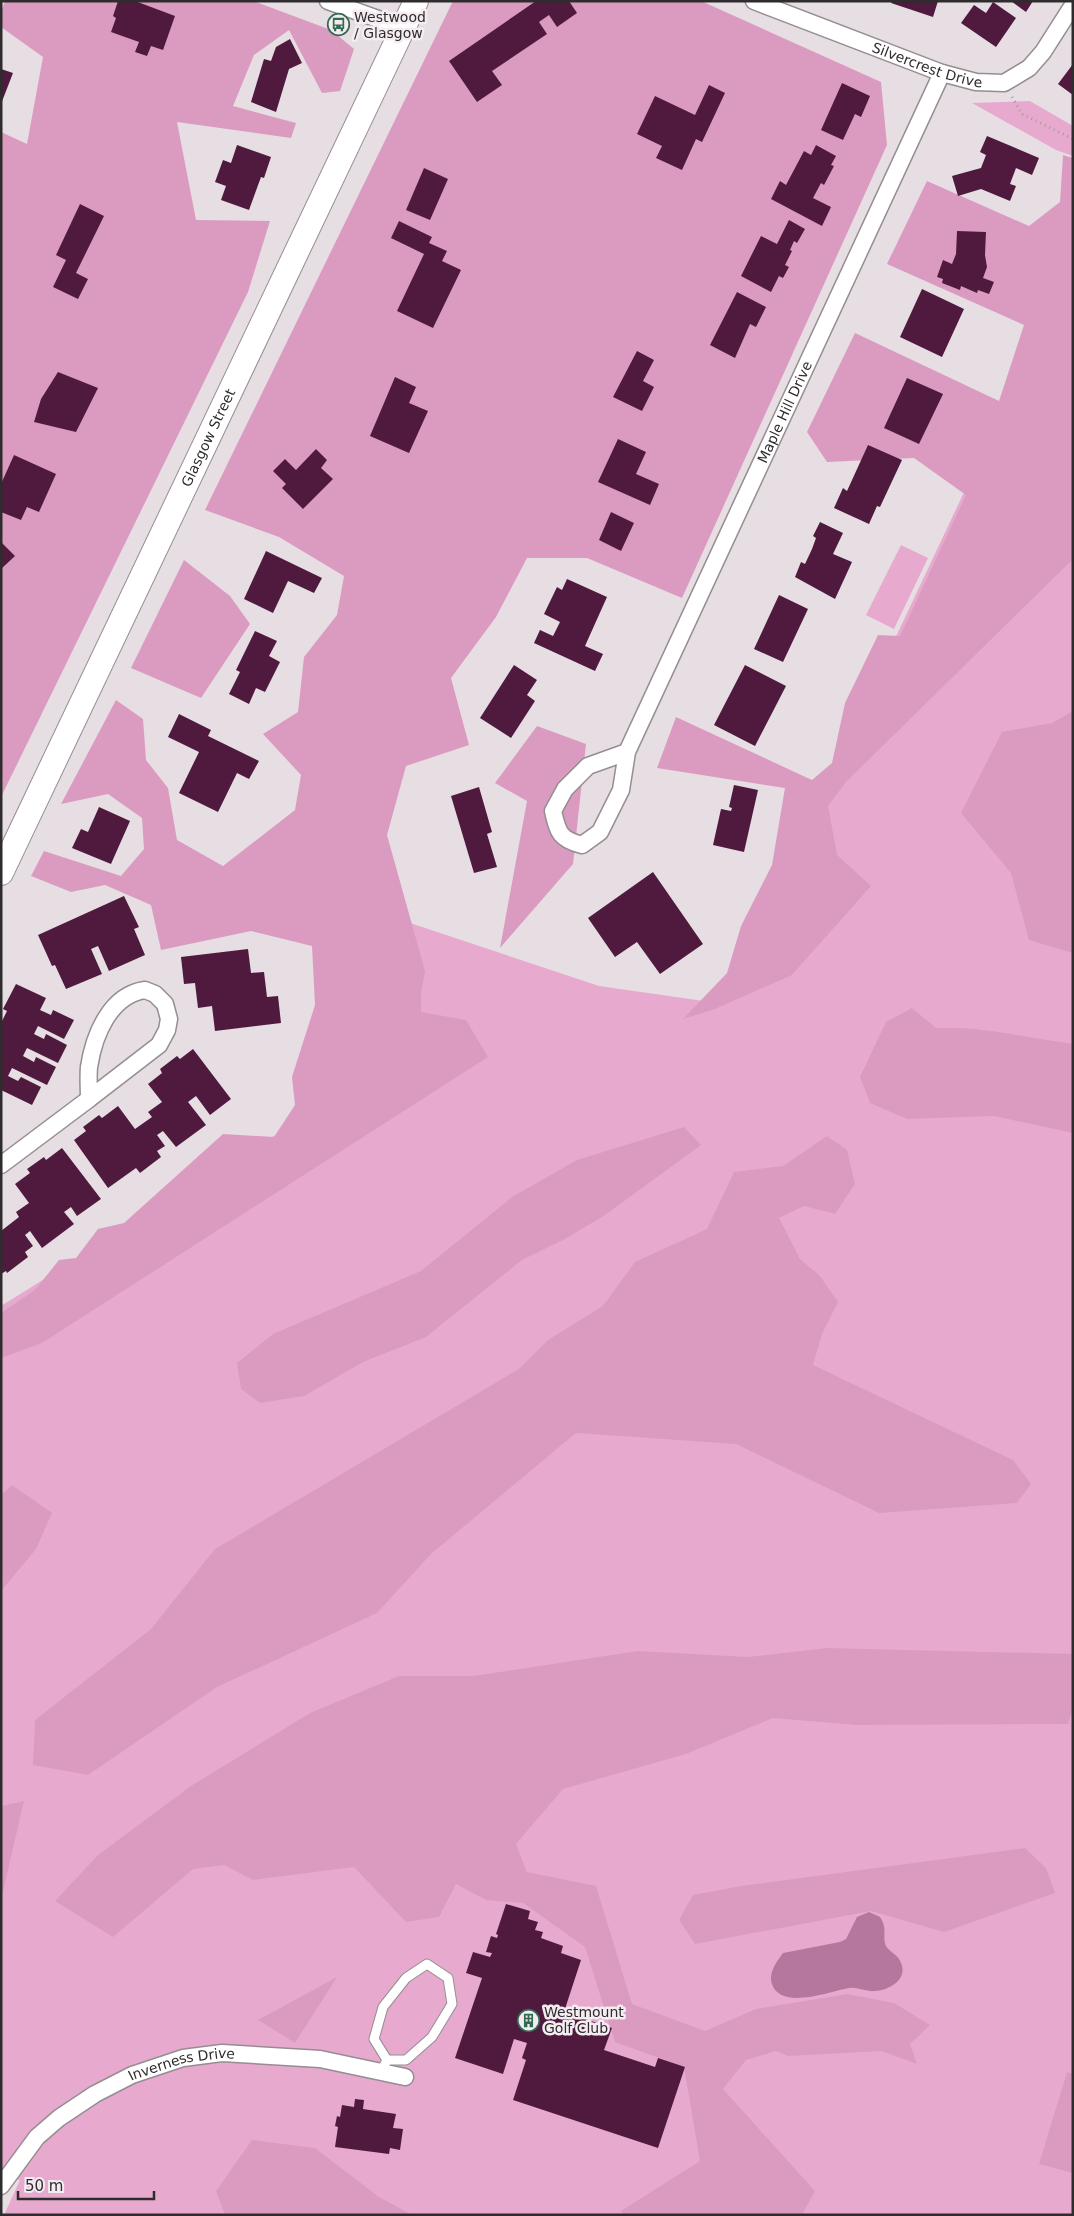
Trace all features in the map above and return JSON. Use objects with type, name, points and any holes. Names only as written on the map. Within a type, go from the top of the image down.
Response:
[{"type":"street","points":[[328,1],[403,28]]},
{"type":"street","name":"Glasgow Street","points":[[1,873],[416,1]]},
{"type":"street","name":"Silvercrest Drive","points":[[754,1],[942,73],[976,82],[1004,83]]},
{"type":"street","points":[[1004,83],[1029,68],[1073,5]]},
{"type":"street","name":"Maple Hill Drive","points":[[627,752],[588,766],[564,789],[553,811],[557,831],[568,841],[582,845],[600,832],[621,790],[627,752],[942,73]]},
{"type":"street","points":[[1,1165],[90,1099],[159,1045],[167,1030],[169,1019],[165,1004],[155,994],[146,990],[134,992],[120,1000],[98,1031],[89,1068],[90,1099]]},
{"type":"street","name":"Inverness Drive","points":[[1,2186],[38,2137],[59,2118],[95,2094],[132,2075],[183,2058],[222,2053],[320,2059],[384,2066],[405,2077]]},
{"type":"lane","points":[[427,1964],[448,1978],[452,2004],[432,2037],[406,2060],[384,2066],[374,2039],[383,2007],[406,1978],[427,1964]]},
{"type":"path","points":[[1004,83],[1022,114],[1073,139]]},
{"type":"shaded area","points":[[5,1],[253,1],[331,30],[354,49],[340,91],[322,93],[289,30],[254,55],[233,106],[296,123],[291,138],[177,122],[196,220],[270,221],[248,292],[1,797],[1,132],[27,144],[43,57],[1,27],[1,12]]},
{"type":"shaded area","points":[[453,1],[701,1],[881,82],[887,145],[682,598],[587,558],[527,558],[496,617],[451,678],[469,745],[406,766],[387,835],[425,971],[421,992],[421,1012],[466,1020],[488,1057],[42,1343],[1,1358],[1,1313],[35,1290],[59,1260],[76,1258],[98,1229],[124,1223],[223,1134],[274,1137],[295,1105],[292,1077],[315,1005],[312,946],[251,931],[161,950],[151,905],[105,885],[71,892],[31,876],[44,851],[121,876],[144,849],[142,818],[108,794],[61,804],[116,700],[143,719],[146,760],[168,788],[177,840],[223,866],[295,810],[301,775],[263,734],[298,712],[304,657],[337,615],[344,576],[279,537],[205,510]]},
{"type":"shaded area","points":[[1030,101],[1073,126],[1073,156],[1056,150],[972,103]]},
{"type":"shaded area","points":[[1063,155],[1073,158],[1073,559],[846,782],[828,806],[837,855],[871,886],[792,975],[715,1009],[683,1019],[727,973],[741,926],[772,865],[785,788],[657,768],[676,717],[812,780],[832,763],[845,703],[878,635],[900,636],[966,495],[914,458],[827,462],[807,432],[855,333],[999,401],[1024,325],[887,264],[927,181],[1029,226],[1060,202]]},
{"type":"shaded area","points":[[1073,261],[1073,2215],[4,2215],[20,2180],[1,2178],[1,1306],[301,1119],[350,903],[599,986],[718,1003],[892,645]]},
{"type":"shaded area","points":[[901,545],[928,558],[894,629],[866,615]]},
{"type":"shaded area","points":[[184,560],[230,596],[250,624],[201,698],[131,668]]},
{"type":"shaded area","points":[[1073,711],[1073,953],[1029,940],[1011,873],[961,813],[1002,732],[1052,723]]},
{"type":"shaded area","points":[[537,726],[586,744],[573,864],[500,948],[527,801],[495,783]]},
{"type":"shaded area","points":[[912,1008],[936,1028],[970,1029],[1073,1044],[1073,1133],[994,1116],[907,1119],[870,1103],[860,1077],[886,1022]]},
{"type":"shaded area","points":[[684,1127],[701,1145],[605,1215],[565,1239],[522,1260],[426,1337],[363,1362],[304,1396],[260,1403],[241,1389],[237,1363],[273,1334],[421,1271],[512,1197],[577,1160]]},
{"type":"shaded area","points":[[827,1136],[847,1150],[855,1184],[835,1214],[804,1206],[779,1218],[800,1259],[820,1276],[838,1302],[822,1334],[813,1365],[1013,1460],[1031,1484],[1017,1503],[879,1513],[736,1444],[576,1433],[431,1554],[377,1613],[217,1687],[88,1775],[33,1765],[35,1720],[151,1629],[215,1549],[519,1369],[548,1340],[603,1306],[635,1262],[707,1229],[734,1172],[783,1166]]},
{"type":"shaded area","points":[[12,1485],[52,1513],[36,1549],[1,1591],[1,1495]]},
{"type":"shaded area","points":[[827,1648],[1073,1654],[1073,1707],[1068,1724],[857,1725],[773,1718],[686,1754],[563,1789],[516,1844],[527,1872],[596,1886],[632,2004],[705,2031],[756,2009],[847,1994],[894,2003],[930,2025],[910,2044],[917,2064],[882,2051],[788,2056],[776,2051],[746,2060],[723,2089],[815,2191],[802,2215],[624,2215],[621,2211],[700,2161],[684,2067],[615,2042],[585,1947],[523,1903],[486,1900],[456,1884],[439,1917],[406,1922],[354,1867],[253,1880],[224,1865],[193,1869],[113,1937],[55,1901],[98,1855],[191,1786],[310,1713],[399,1676],[473,1676],[638,1651],[748,1657]]},
{"type":"shaded area","points":[[24,1801],[1,1900],[1,1806]]},
{"type":"shaded area","points":[[1025,1848],[1046,1868],[1055,1893],[944,1932],[871,1911],[695,1944],[679,1920],[693,1895],[741,1886]]},
{"type":"shaded area","points":[[869,1912],[880,1917],[884,1925],[886,1946],[901,1963],[902,1974],[896,1983],[881,1990],[872,1991],[849,1988],[796,1998],[777,1992],[772,1984],[771,1976],[774,1967],[783,1953],[840,1942],[846,1939],[857,1917]]},
{"type":"shaded area","points":[[337,1977],[295,2043],[258,2020]]},
{"type":"shaded area","points":[[1067,2072],[1073,2074],[1073,2173],[1039,2164]]},
{"type":"shaded area","points":[[252,2140],[315,2148],[379,2197],[412,2215],[225,2215],[216,2191]]},
{"type":"building","points":[[118,1],[135,1],[175,16],[163,50],[151,46],[147,56],[135,52],[139,42],[111,32],[116,18],[113,16]]},
{"type":"building","points":[[536,1],[569,1],[577,13],[557,27],[549,15],[539,22],[547,34],[492,71],[502,85],[477,102],[449,61]]},
{"type":"building","points":[[892,1],[938,1],[933,17],[891,3]]},
{"type":"building","points":[[1011,1],[1033,1],[1026,12]]},
{"type":"building","points":[[993,2],[1016,18],[996,47],[961,23],[974,5],[986,13]]},
{"type":"building","points":[[290,39],[302,63],[289,69],[276,112],[251,102],[264,59],[271,61],[276,47]]},
{"type":"building","points":[[1073,64],[1073,95],[1058,84]]},
{"type":"building","points":[[1,69],[13,73],[1,104]]},
{"type":"building","points":[[842,83],[870,96],[861,117],[855,114],[843,140],[821,130]]},
{"type":"building","points":[[709,85],[725,93],[702,142],[696,139],[682,170],[656,158],[662,146],[637,134],[655,96],[695,115]]},
{"type":"building","points":[[987,136],[1039,158],[1032,175],[1016,168],[1010,184],[1016,186],[1010,201],[981,189],[958,196],[952,176],[981,168],[986,155],[980,152]]},
{"type":"building","points":[[237,145],[271,157],[264,178],[261,177],[249,210],[221,200],[226,186],[215,182],[223,160],[231,163]]},
{"type":"building","points":[[816,145],[836,156],[831,165],[834,166],[824,185],[821,183],[813,198],[831,207],[822,226],[771,199],[780,181],[786,185],[804,151],[811,155]]},
{"type":"building","points":[[424,168],[448,179],[430,220],[406,210]]},
{"type":"building","points":[[80,204],[104,216],[76,273],[88,279],[78,299],[53,287],[66,260],[56,255]]},
{"type":"building","points":[[789,220],[805,229],[797,243],[794,241],[790,250],[792,251],[785,265],[789,267],[783,278],[779,276],[771,292],[741,276],[761,236],[777,244]]},
{"type":"building","points":[[399,221],[432,237],[429,243],[447,251],[442,261],[461,270],[433,328],[397,311],[424,254],[391,238]]},
{"type":"building","points":[[957,231],[986,232],[985,255],[987,267],[983,278],[994,282],[989,294],[978,290],[977,293],[961,286],[960,290],[942,283],[943,279],[937,277],[943,260],[952,264],[956,254]]},
{"type":"building","points":[[922,289],[964,309],[942,357],[900,337]]},
{"type":"building","points":[[737,292],[766,307],[756,327],[750,324],[735,358],[710,345]]},
{"type":"building","points":[[637,351],[654,360],[643,381],[654,387],[642,411],[613,397]]},
{"type":"building","points":[[58,372],[98,388],[76,432],[34,422],[41,399]]},
{"type":"building","points":[[395,377],[416,387],[409,403],[428,411],[409,453],[370,436]]},
{"type":"building","points":[[907,378],[943,394],[919,444],[884,428]]},
{"type":"building","points":[[618,439],[646,452],[636,474],[659,484],[650,505],[598,482]]},
{"type":"building","points":[[868,445],[902,460],[880,507],[877,506],[869,524],[834,508],[843,488],[847,491]]},
{"type":"building","points":[[316,449],[327,460],[321,468],[333,479],[303,509],[282,488],[286,484],[273,471],[285,459],[296,470]]},
{"type":"building","points":[[14,455],[56,474],[39,512],[27,507],[21,520],[1,512],[1,484]]},
{"type":"building","points":[[611,512],[634,523],[621,551],[599,540]]},
{"type":"building","points":[[820,522],[843,533],[833,554],[852,562],[835,599],[795,577],[801,562],[805,564],[812,549],[816,538],[813,536]]},
{"type":"building","points":[[1,542],[15,556],[1,569]]},
{"type":"building","points":[[266,551],[322,578],[314,593],[288,581],[273,613],[244,599]]},
{"type":"building","points":[[567,579],[607,597],[585,646],[603,654],[595,671],[534,643],[540,630],[553,636],[560,622],[544,614],[557,587],[562,590]]},
{"type":"building","points":[[779,595],[808,609],[783,662],[754,649]]},
{"type":"building","points":[[255,631],[277,641],[269,656],[280,662],[265,692],[256,688],[249,704],[229,694],[240,672],[236,670]]},
{"type":"building","points":[[514,665],[537,680],[527,695],[535,701],[511,738],[480,718]]},
{"type":"building","points":[[745,665],[786,686],[755,746],[714,725]]},
{"type":"building","points":[[179,714],[211,730],[208,736],[259,761],[249,779],[237,773],[218,812],[179,793],[199,752],[168,737]]},
{"type":"building","points":[[734,785],[758,790],[744,852],[713,845],[721,809],[731,811],[732,808],[729,807]]},
{"type":"building","points":[[479,787],[492,832],[487,834],[497,867],[474,873],[451,796]]},
{"type":"building","points":[[99,807],[130,821],[111,864],[72,848],[81,829],[88,832]]},
{"type":"building","points":[[653,872],[703,944],[660,974],[637,942],[615,957],[588,918]]},
{"type":"building","points":[[124,896],[139,927],[134,929],[145,955],[109,971],[98,946],[91,949],[102,974],[66,989],[55,965],[52,966],[38,935]]},
{"type":"building","points":[[248,949],[251,973],[264,972],[267,997],[278,996],[281,1023],[215,1031],[212,1006],[198,1008],[195,983],[184,984],[181,957]]},
{"type":"building","points":[[16,984],[46,998],[40,1010],[51,1015],[53,1010],[74,1020],[64,1039],[38,1026],[34,1034],[44,1039],[46,1034],[67,1045],[58,1063],[27,1048],[23,1056],[34,1062],[36,1057],[56,1067],[47,1085],[12,1068],[8,1076],[18,1081],[21,1077],[41,1087],[32,1105],[1,1090],[1,1023],[7,1011],[3,1009]]},
{"type":"building","points":[[193,1049],[231,1099],[210,1115],[196,1096],[188,1102],[206,1125],[176,1147],[163,1131],[157,1135],[165,1146],[157,1151],[161,1157],[140,1173],[136,1168],[108,1188],[74,1140],[86,1131],[83,1127],[99,1115],[102,1118],[118,1106],[135,1129],[152,1117],[148,1112],[162,1102],[148,1084],[162,1073],[160,1069],[177,1056],[180,1059]]},
{"type":"building","points":[[62,1148],[101,1199],[77,1216],[71,1207],[64,1212],[74,1224],[42,1248],[30,1231],[25,1235],[33,1246],[25,1252],[28,1257],[7,1273],[6,1271],[1,1274],[1,1231],[19,1217],[16,1212],[29,1203],[15,1184],[30,1173],[27,1169],[44,1157],[46,1160]]},
{"type":"building","name":"Westmount Golf Club","points":[[506,1904],[530,1911],[528,1919],[538,1922],[535,1930],[543,1932],[541,1938],[563,1946],[561,1953],[581,1960],[564,2012],[612,2028],[604,2050],[655,2067],[658,2058],[685,2067],[658,2148],[513,2100],[526,2060],[522,2058],[527,2043],[514,2039],[503,2074],[455,2058],[482,1978],[466,1973],[473,1952],[490,1957],[492,1953],[486,1952],[491,1936],[497,1938],[498,1935],[496,1934]]},
{"type":"building","points":[[355,2099],[364,2100],[363,2109],[396,2114],[393,2128],[403,2129],[400,2150],[390,2148],[389,2154],[335,2147],[338,2127],[335,2126],[337,2116],[340,2117],[342,2105],[354,2107]]},
{"type":"place","name":"Westwood / Glasgow","points":[[338,25]]},
{"type":"place","name":"Westmount Golf Club","points":[[528,2020]]}]
